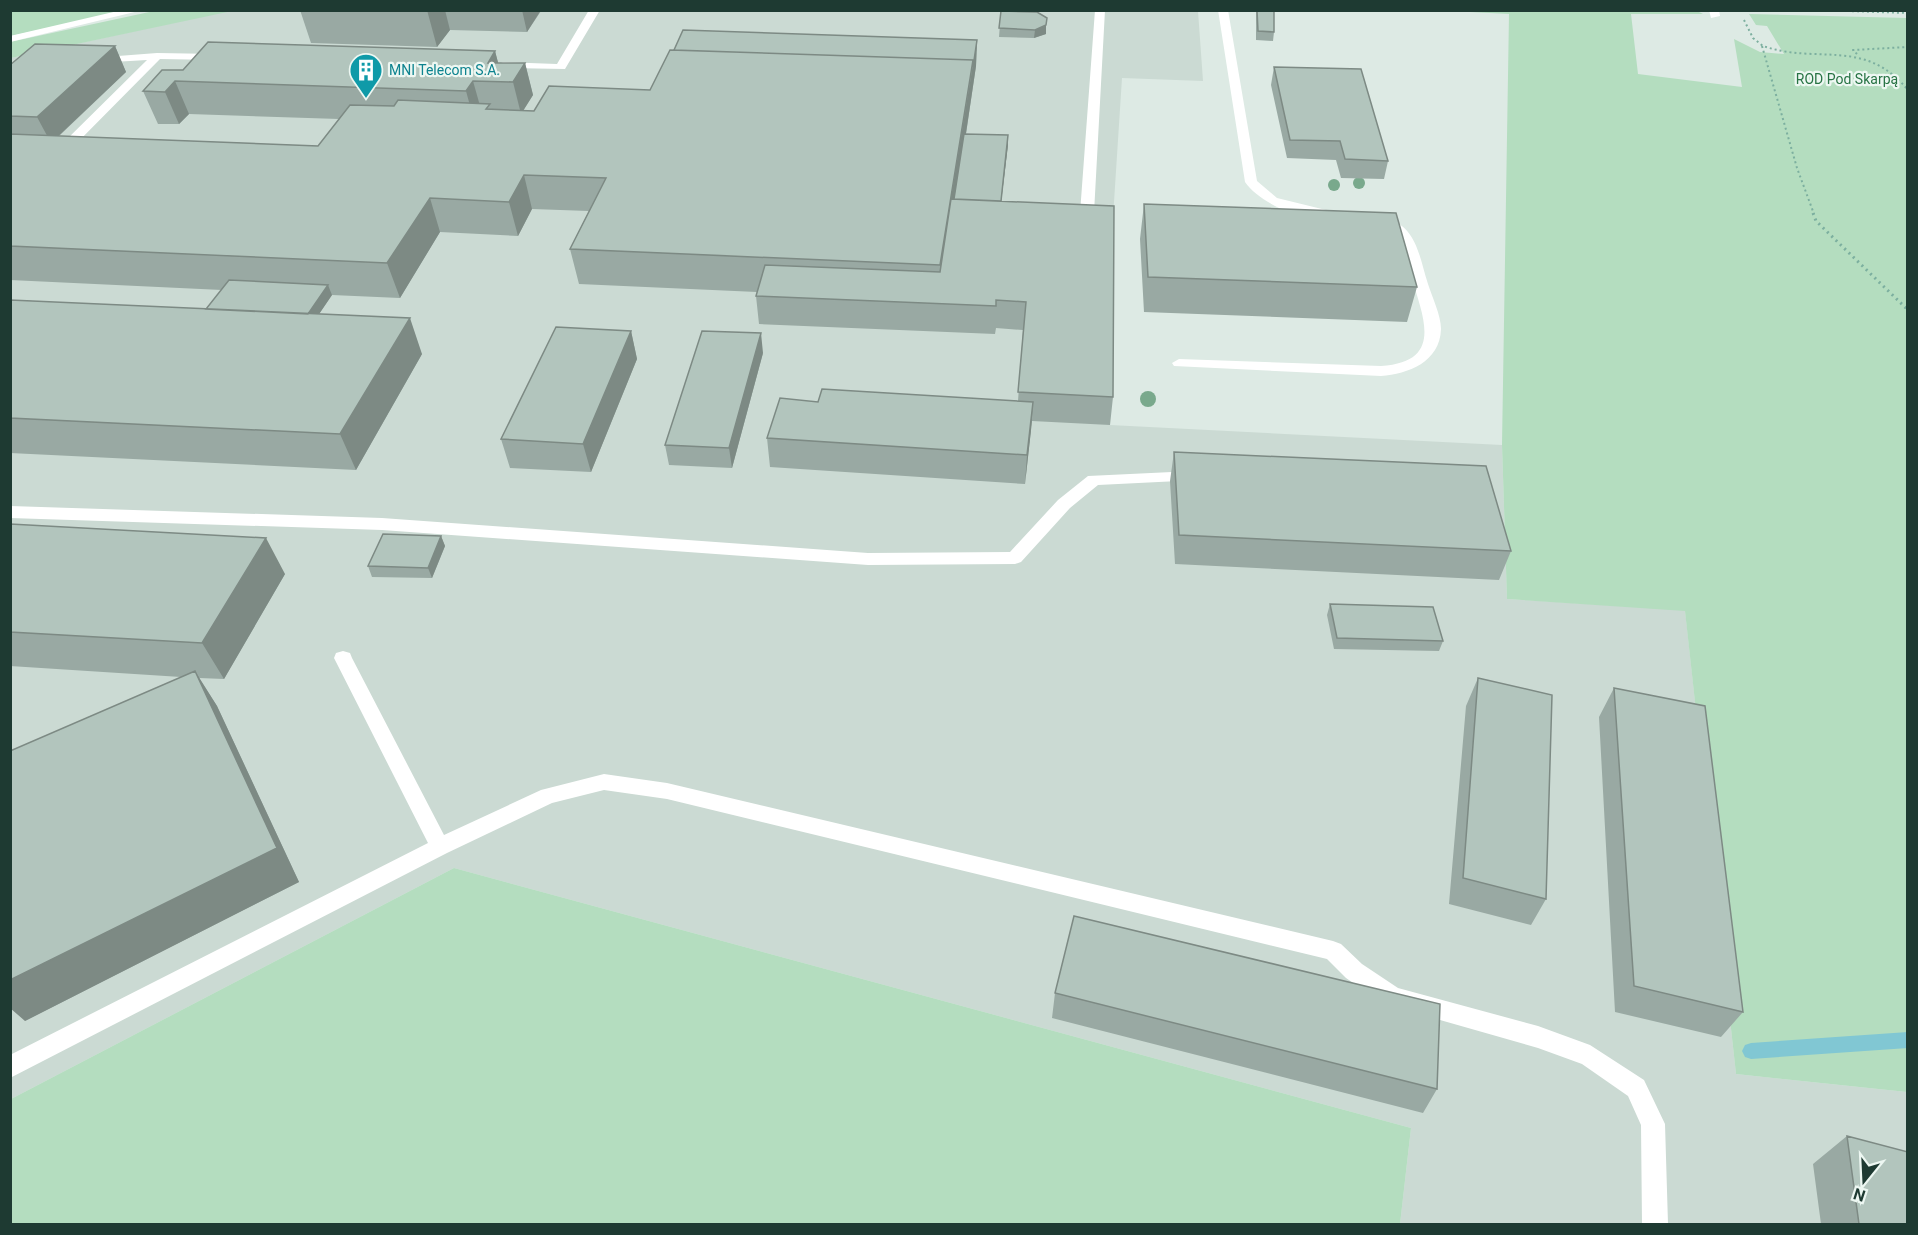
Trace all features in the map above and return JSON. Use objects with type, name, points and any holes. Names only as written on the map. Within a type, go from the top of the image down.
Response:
[{"type":"lane","points":[[10,39],[138,10]]},
{"type":"lane","points":[[490,65],[561,67],[595,10]]},
{"type":"lane","points":[[1087,213],[1100,10]]},
{"type":"lane","points":[[1223,10],[1251,182],[1264,196],[1279,204],[1332,214]]},
{"type":"lane","points":[[63,150],[157,56]]},
{"type":"lane","points":[[89,61],[157,56],[228,58]]},
{"type":"lane","points":[[1179,363],[1381,371],[1400,370],[1418,361],[1434,328],[1407,238],[1394,224],[1364,216]]},
{"type":"lane","points":[[10,512],[382,524],[868,559],[1015,558],[1064,504],[1094,480],[1210,475]]},
{"type":"lane","points":[[344,658],[440,847]]},
{"type":"lane","points":[[10,1066],[440,847],[548,796],[604,782],[667,791],[1334,951],[1354,971],[1392,997],[1538,1037],[1590,1056],[1636,1088],[1653,1124],[1655,1224]]},
{"type":"path","points":[[1817,10],[1908,13]]},
{"type":"path","points":[[1715,13],[1740,17],[1754,40],[1762,46],[1794,52],[1857,55],[1886,67],[1899,77],[1908,90]]},
{"type":"path","points":[[1762,46],[1797,168],[1816,221],[1908,310]]},
{"type":"path","points":[[1857,55],[1853,50],[1908,47]]},
{"type":"shaded area","points":[[232,10],[1198,11],[1203,81],[1122,78],[1112,233],[1110,425],[1502,445],[1507,599],[1685,610],[1736,1074],[1907,1092],[1907,1224],[1400,1224],[1411,1128],[454,868],[11,1099],[11,58]]},
{"type":"green space","name":"ROD Pod Skarpą","points":[[1657,10],[1703,14],[1631,14],[1638,74],[1742,87],[1734,39],[1760,52],[1784,54],[1767,26],[1756,25],[1749,14],[1907,18],[1907,1092],[1736,1074],[1685,611],[1507,599],[1502,445],[1509,14],[1451,11]]},
{"type":"green space","points":[[10,11],[127,11],[11,36]]},
{"type":"green space","points":[[154,11],[232,11],[11,58],[10,42]]},
{"type":"green space","points":[[454,868],[1411,1128],[1400,1224],[11,1224],[11,1099]]},
{"type":"building","points":[[1257,10],[1274,10],[1274,32],[1258,31]]},
{"type":"building","points":[[1001,11],[1037,12],[1047,18],[1046,25],[1035,30],[999,28]]},
{"type":"building","points":[[683,30],[977,40],[973,67],[973,60],[674,50]]},
{"type":"building","points":[[208,42],[495,51],[488,63],[525,63],[513,82],[473,81],[466,91],[175,81],[165,92],[143,91],[162,70],[183,70]]},
{"type":"building","points":[[35,44],[115,46],[37,117],[10,116],[10,65]]},
{"type":"building","points":[[670,50],[973,60],[940,265],[570,249],[606,178],[524,175],[509,202],[430,198],[387,263],[10,246],[10,134],[318,146],[350,105],[394,106],[398,100],[490,104],[486,109],[534,111],[549,86],[650,90]]},
{"type":"building","points":[[1274,67],[1361,69],[1388,161],[1345,159],[1340,141],[1290,140]]},
{"type":"building","points":[[964,134],[1008,135],[1001,201],[954,199]]},
{"type":"building","points":[[951,199],[1114,206],[1113,397],[1018,392],[1026,302],[996,300],[996,306],[756,296],[765,265],[940,272]]},
{"type":"building","points":[[1144,204],[1396,213],[1417,287],[1148,277]]},
{"type":"building","points":[[229,280],[328,285],[308,314],[206,309]]},
{"type":"building","points":[[10,300],[410,318],[340,434],[10,418]]},
{"type":"building","points":[[556,327],[631,331],[583,444],[501,439]]},
{"type":"building","points":[[702,331],[761,333],[729,448],[665,445]]},
{"type":"building","points":[[822,389],[1033,402],[1027,455],[767,438],[780,398],[818,402]]},
{"type":"building","points":[[1174,452],[1486,466],[1511,551],[1179,535]]},
{"type":"building","points":[[10,524],[266,538],[202,643],[10,632]]},
{"type":"building","points":[[383,534],[441,536],[428,568],[368,566]]},
{"type":"building","points":[[1330,604],[1433,607],[1443,641],[1337,638]]},
{"type":"building","points":[[195,671],[277,848],[10,980],[10,751]]},
{"type":"building","points":[[1478,678],[1552,695],[1546,899],[1463,878]]},
{"type":"building","points":[[1614,688],[1705,706],[1743,1012],[1634,986]]},
{"type":"building","points":[[1074,916],[1440,1004],[1437,1089],[1055,993]]},
{"type":"building","points":[[1847,1136],[1908,1152],[1908,1224],[1859,1224]]},
{"type":"waterway","points":[[1751,1051],[1908,1040]]},
{"type":"place","name":"MNI Telecom S.A.","points":[[366,99]]}]
